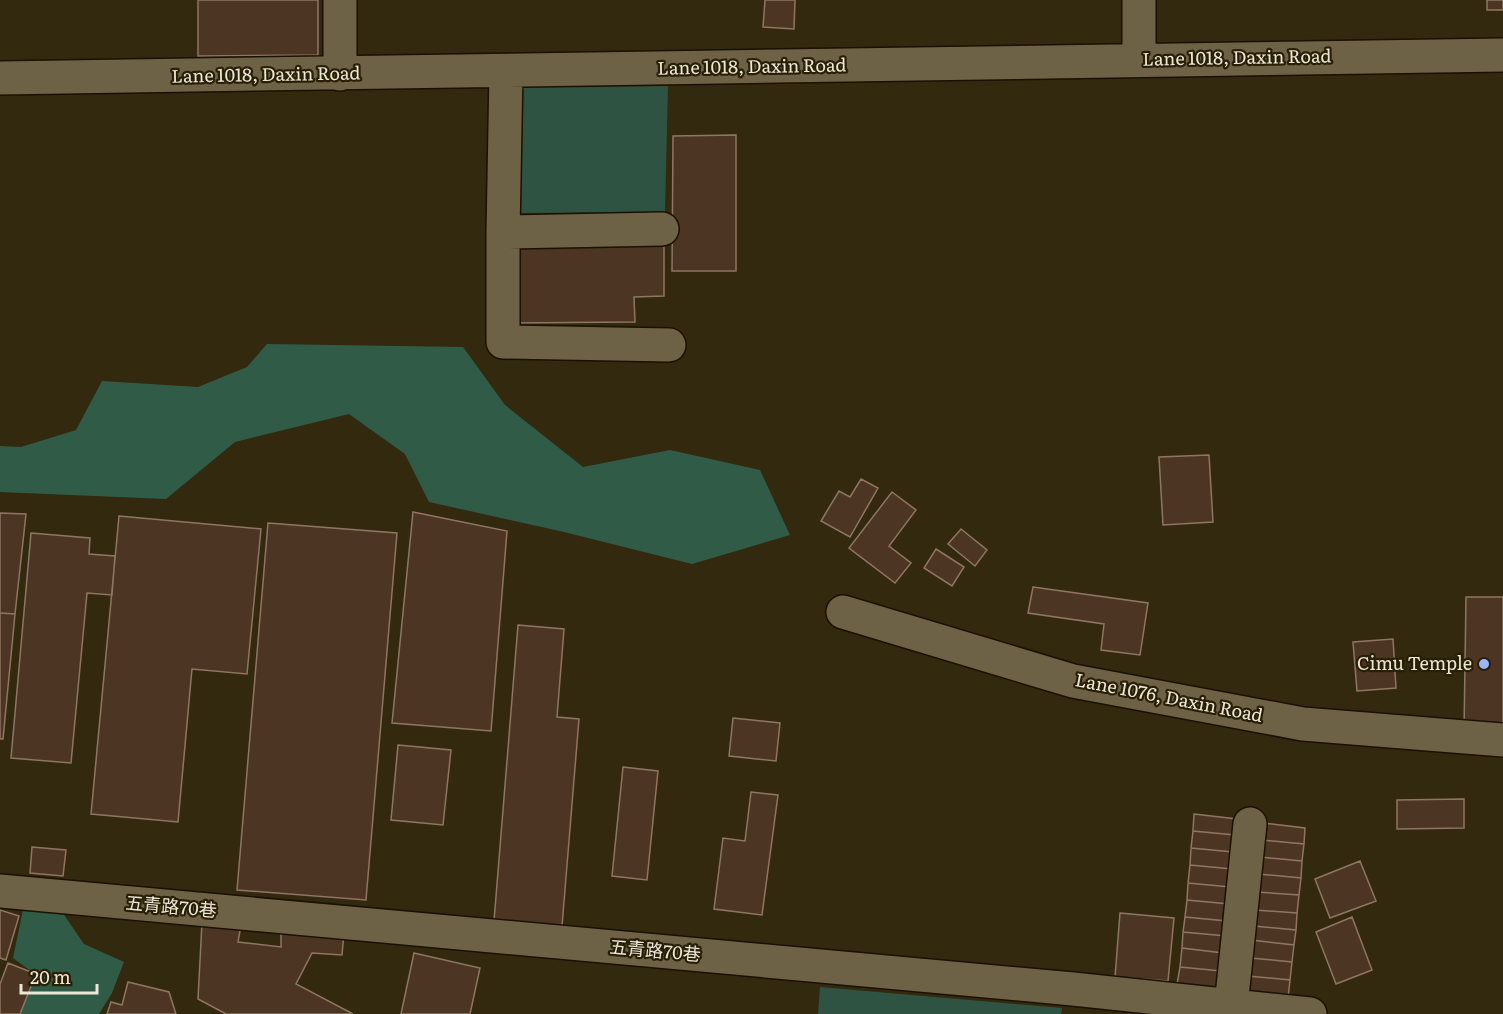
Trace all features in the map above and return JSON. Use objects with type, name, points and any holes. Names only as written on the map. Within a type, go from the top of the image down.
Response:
[{"type":"street","points":[[340,0],[340,74]]},
{"type":"street","points":[[1139,0],[1140,59]]},
{"type":"street","name":"Lane 1018, Daxin Road","points":[[0,78],[1503,55]]},
{"type":"street","points":[[506,72],[502,342],[669,345]]},
{"type":"street","points":[[503,232],[662,229]]},
{"type":"street","name":"Lane 1076, Daxin Road","points":[[843,612],[1073,681],[1303,724],[1503,740]]},
{"type":"street","points":[[1231,1006],[1250,824]]},
{"type":"street","name":"五青路70巷","points":[[0,891],[1074,989],[1310,1014]]},
{"type":"green space","points":[[668,86],[665,212],[519,213],[522,87]]},
{"type":"green space","points":[[267,344],[463,347],[505,405],[583,467],[670,450],[760,470],[790,535],[692,564],[429,502],[405,454],[349,414],[235,442],[166,499],[0,492],[0,446],[21,447],[76,430],[102,381],[198,387],[247,367]]},
{"type":"green space","points":[[24,905],[60,909],[84,944],[124,962],[112,993],[99,1014],[20,1014],[35,974],[13,958]]},
{"type":"green space","points":[[820,987],[1062,1008],[1061,1014],[818,1014]]},
{"type":"building","points":[[198,0],[318,0],[318,55],[198,56]]},
{"type":"building","points":[[765,0],[795,0],[794,29],[763,27]]},
{"type":"building","points":[[1487,0],[1503,0],[1503,10],[1487,10]]},
{"type":"building","points":[[736,135],[736,271],[672,271],[673,136]]},
{"type":"building","points":[[664,244],[664,296],[634,297],[635,322],[505,323],[505,246]]},
{"type":"building","points":[[1209,455],[1213,522],[1163,525],[1159,457]]},
{"type":"building","points":[[861,479],[878,488],[850,537],[821,521],[839,491],[850,497]]},
{"type":"building","points":[[892,492],[916,510],[889,546],[911,563],[895,583],[849,548]]},
{"type":"building","points":[[413,512],[507,531],[491,731],[392,723]]},
{"type":"building","points":[[0,513],[26,514],[15,614],[0,613]]},
{"type":"building","points":[[119,516],[261,529],[247,674],[192,669],[178,822],[91,814]]},
{"type":"building","points":[[268,523],[397,533],[366,900],[237,890]]},
{"type":"building","points":[[961,529],[987,550],[975,566],[948,544]]},
{"type":"building","points":[[31,533],[90,538],[89,554],[115,556],[112,595],[87,593],[71,763],[11,758]]},
{"type":"building","points":[[936,549],[964,567],[952,586],[924,568]]},
{"type":"building","points":[[1033,587],[1148,603],[1140,655],[1101,650],[1104,624],[1028,613]]},
{"type":"building","name":"Cimu Temple","points":[[1466,597],[1503,597],[1503,732],[1464,731]]},
{"type":"building","points":[[0,613],[15,614],[3,739],[0,739]]},
{"type":"building","points":[[518,625],[564,629],[557,717],[579,719],[562,926],[494,921]]},
{"type":"building","points":[[1393,639],[1396,688],[1357,691],[1353,642]]},
{"type":"building","points":[[733,718],[780,723],[776,761],[729,756]]},
{"type":"building","points":[[398,745],[451,750],[443,825],[391,820]]},
{"type":"building","points":[[623,767],[658,771],[647,880],[612,876]]},
{"type":"building","points":[[751,792],[778,795],[762,915],[714,909],[723,838],[745,841]]},
{"type":"building","points":[[1464,799],[1464,828],[1397,829],[1397,800]]},
{"type":"building","points":[[1194,814],[1237,819],[1235,835],[1193,831]]},
{"type":"building","points":[[1263,823],[1305,828],[1304,844],[1261,840]]},
{"type":"building","points":[[1193,831],[1235,835],[1233,852],[1191,848]]},
{"type":"building","points":[[1261,840],[1304,844],[1302,861],[1260,857]]},
{"type":"building","points":[[32,847],[66,850],[63,876],[30,873]]},
{"type":"building","points":[[1191,848],[1233,852],[1232,869],[1190,865]]},
{"type":"building","points":[[1260,857],[1302,861],[1301,878],[1258,874]]},
{"type":"building","points":[[1360,861],[1376,901],[1330,918],[1315,879]]},
{"type":"building","points":[[1190,865],[1232,869],[1230,887],[1188,883]]},
{"type":"building","points":[[1258,874],[1301,878],[1299,895],[1257,892]]},
{"type":"building","points":[[1188,883],[1230,887],[1229,904],[1187,900]]},
{"type":"building","points":[[1257,892],[1299,895],[1297,913],[1255,910]]},
{"type":"building","points":[[1187,900],[1229,904],[1227,921],[1185,917]]},
{"type":"building","points":[[0,910],[19,916],[6,960],[0,958]]},
{"type":"building","points":[[1255,910],[1297,913],[1296,930],[1254,926]]},
{"type":"building","points":[[1120,913],[1174,918],[1168,981],[1115,977]]},
{"type":"building","points":[[1185,917],[1227,921],[1226,936],[1183,932]]},
{"type":"building","points":[[1352,917],[1372,970],[1336,984],[1316,932]]},
{"type":"building","points":[[202,922],[241,925],[238,942],[281,947],[281,930],[344,933],[342,955],[312,953],[296,984],[353,1014],[226,1014],[198,999]]},
{"type":"building","points":[[1254,926],[1296,930],[1294,945],[1252,940]]},
{"type":"building","points":[[1183,932],[1226,936],[1223,953],[1182,948]]},
{"type":"building","points":[[1252,940],[1294,945],[1292,962],[1251,958]]},
{"type":"building","points":[[1182,948],[1223,953],[1221,971],[1180,967]]},
{"type":"building","points":[[414,953],[480,968],[470,1014],[401,1014]]},
{"type":"building","points":[[1251,958],[1292,962],[1290,980],[1248,976]]},
{"type":"building","points":[[8,963],[36,974],[20,1014],[0,1014],[0,984]]},
{"type":"building","points":[[1180,967],[1221,971],[1220,989],[1177,984]]},
{"type":"building","points":[[1248,976],[1290,980],[1288,998],[1246,994]]},
{"type":"building","points":[[128,982],[169,992],[176,1014],[107,1014],[111,1002],[122,1005]]},
{"type":"place","name":"Cimu Temple","points":[[1484,664]]}]
